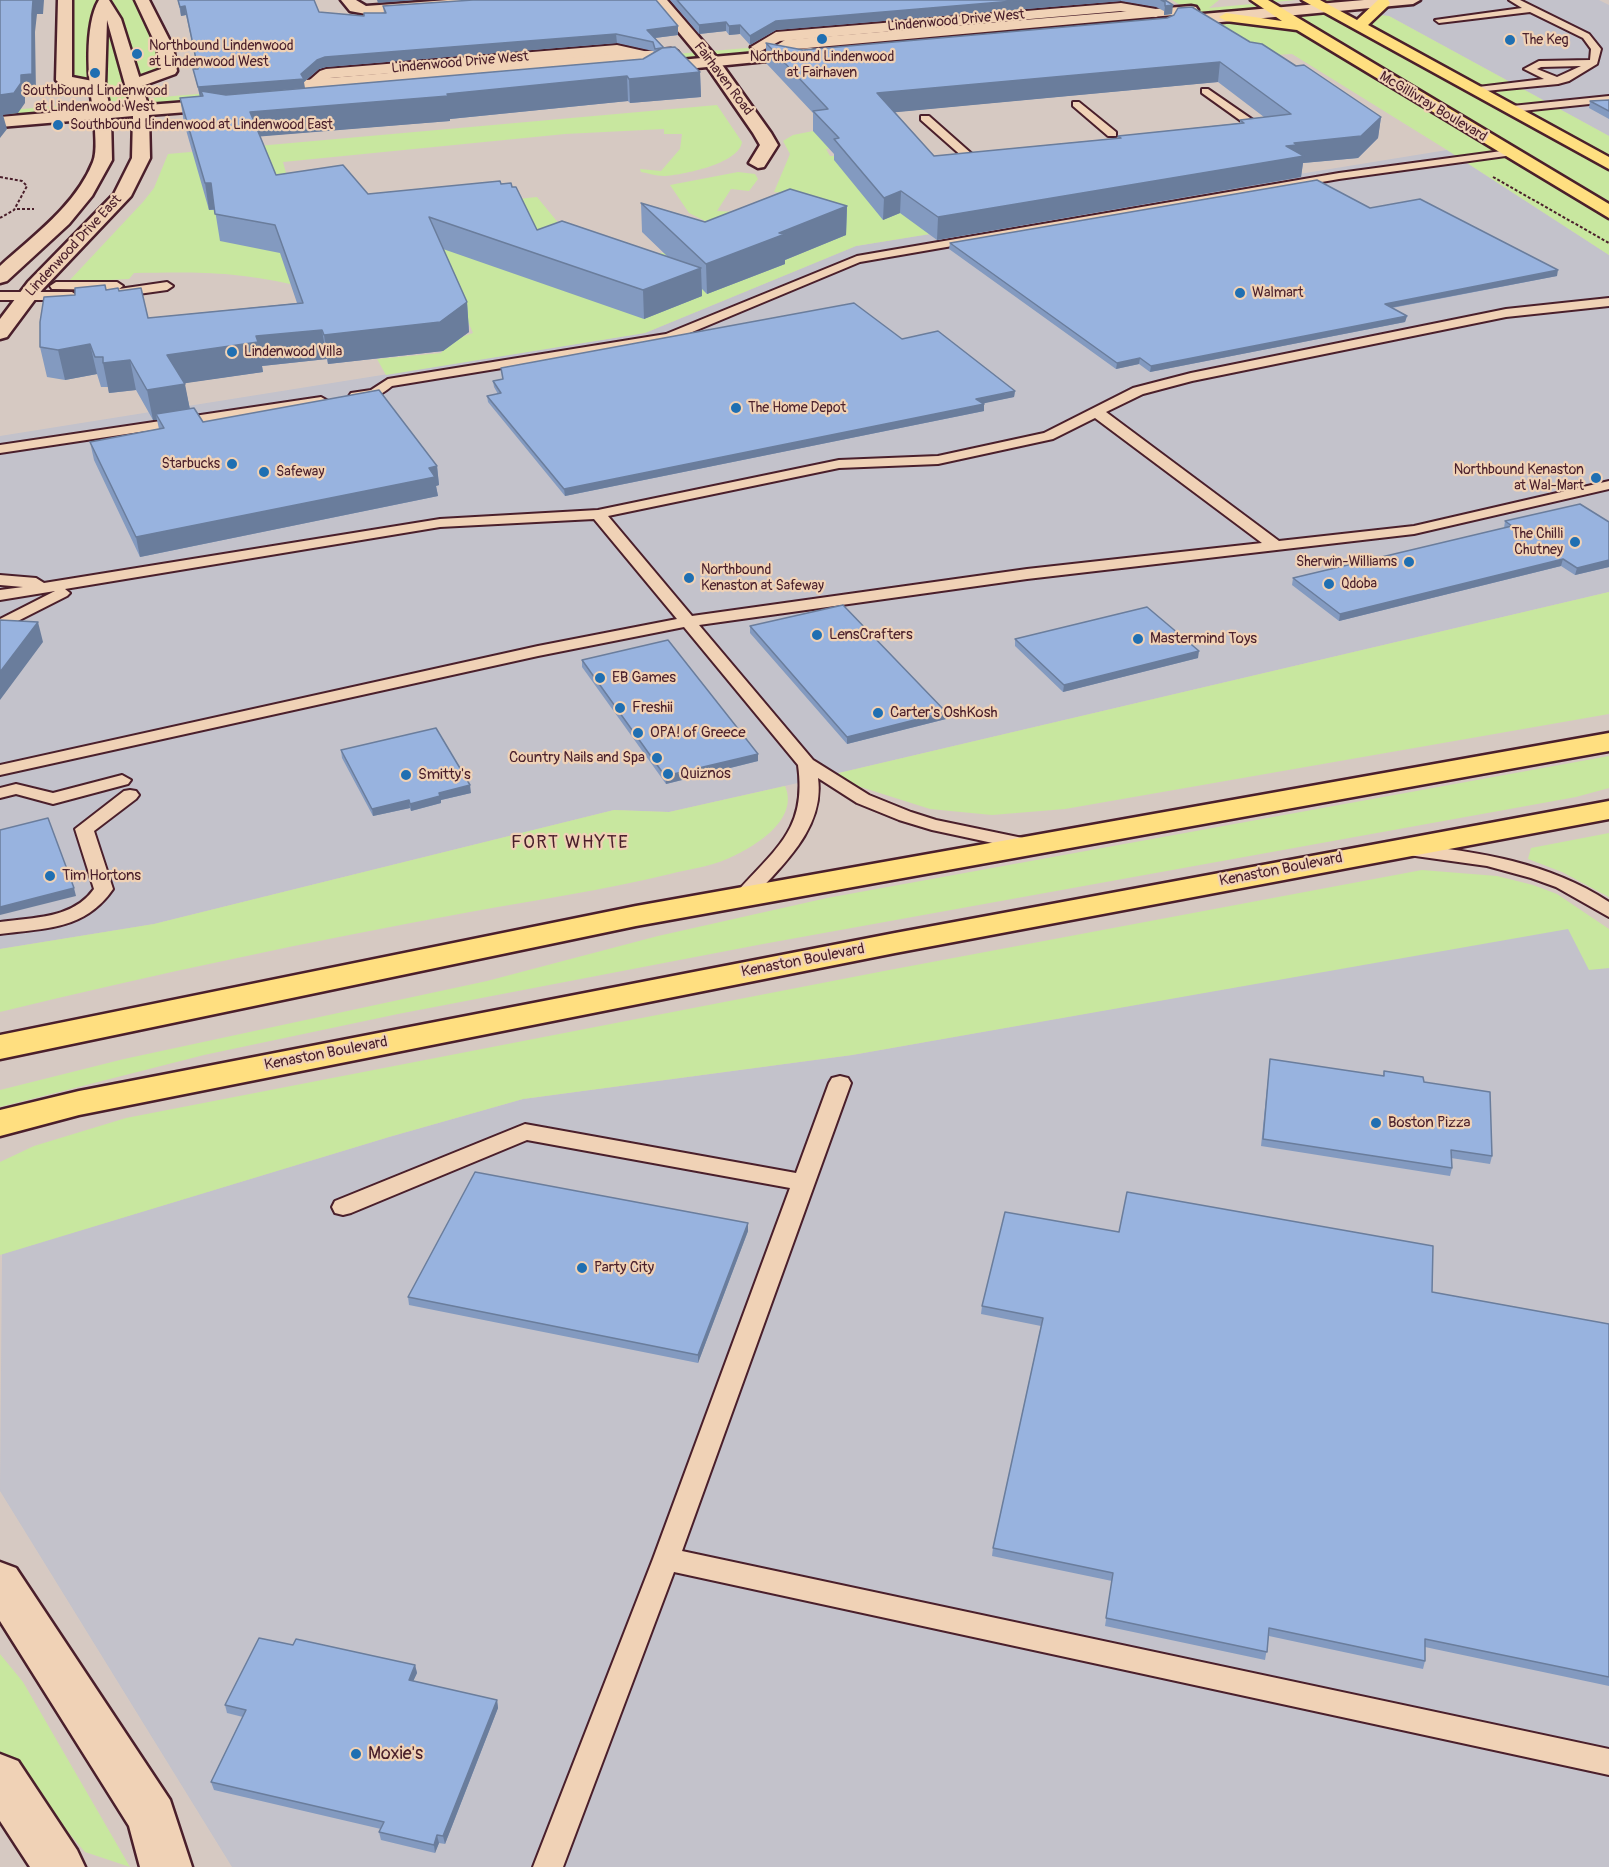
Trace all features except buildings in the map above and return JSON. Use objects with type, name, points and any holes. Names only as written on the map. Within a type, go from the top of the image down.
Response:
[{"type":"main road","points":[[1309,0],[1478,90],[1609,164]]},
{"type":"main road","name":"McGillivray Boulevard","points":[[1261,1],[1609,212]]},
{"type":"main road","points":[[1358,27],[1383,3]]},
{"type":"main road","points":[[1226,17],[1306,29]]},
{"type":"main road","points":[[0,1047],[744,896],[1609,742]]},
{"type":"main road","name":"Kenaston Boulevard","points":[[0,1124],[79,1103],[895,943],[1609,810]]},
{"type":"main road","points":[[0,1145],[79,1103]]},
{"type":"street","points":[[65,0],[64,80],[100,101]]},
{"type":"street","points":[[138,98],[169,71],[165,47],[142,0]]},
{"type":"street","points":[[348,0],[355,8],[366,10],[512,0]]},
{"type":"street","name":"Fairhaven Road","points":[[658,0],[708,57],[770,145],[758,163]]},
{"type":"street","name":"Lindenwood Drive West","points":[[0,111],[138,98],[243,100],[708,57],[777,56],[1162,17],[1210,6],[1296,0]]},
{"type":"street","name":"Lindenwood Drive West","points":[[708,57],[759,47],[1162,17],[1226,17],[1413,0]]},
{"type":"street","name":"Lindenwood Drive East","points":[[0,277],[62,220],[96,177],[103,160],[99,22],[104,4]]},
{"type":"street","name":"Lindenwood Drive East","points":[[0,333],[30,291],[122,196],[141,158],[138,98],[114,19],[104,4]]},
{"type":"street","name":"Lindenwood Drive West","points":[[1153,31],[1165,30],[1162,17]]},
{"type":"street","name":"Lindenwood Drive West","points":[[138,98],[230,113],[243,100],[312,85],[326,74],[617,50],[650,62]]},
{"type":"street","name":"Lindenwood Drive West","points":[[777,56],[803,62],[827,60]]},
{"type":"street","name":"Lindenwood Drive West","points":[[632,78],[652,73],[650,62]]},
{"type":"street","name":"Lindenwood Drive West","points":[[0,122],[100,101]]},
{"type":"street","points":[[0,1582],[152,1817],[166,1867]]},
{"type":"street","points":[[0,1777],[59,1867]]},
{"type":"lane","points":[[1478,90],[1558,81],[1583,71],[1592,63],[1596,49],[1586,36],[1513,0]]},
{"type":"lane","points":[[1439,20],[1532,9]]},
{"type":"lane","points":[[1558,81],[1529,69],[1539,64],[1592,63]]},
{"type":"lane","points":[[1205,91],[1251,125],[1246,132],[1224,136]]},
{"type":"lane","points":[[1512,109],[1609,99]]},
{"type":"lane","points":[[1076,104],[1112,134]]},
{"type":"lane","points":[[925,118],[968,156],[997,163]]},
{"type":"lane","points":[[0,449],[334,400],[375,393],[388,383],[669,337],[857,259],[1339,176],[1509,153]]},
{"type":"lane","points":[[0,285],[30,291],[120,292],[167,286],[30,291],[0,296]]},
{"type":"lane","points":[[0,595],[58,589],[440,523],[598,514],[839,464],[938,460],[1029,442],[1048,436],[1138,391],[1191,377],[1506,313],[1609,302]]},
{"type":"lane","points":[[1095,411],[1276,546]]},
{"type":"lane","points":[[0,770],[538,651],[686,622],[1035,573],[1414,530],[1609,485]]},
{"type":"lane","points":[[598,514],[807,764],[863,799],[905,816],[932,825],[1030,845]]},
{"type":"lane","points":[[0,580],[58,589]]},
{"type":"lane","points":[[0,625],[58,589]]},
{"type":"lane","points":[[744,896],[789,844],[806,820],[811,794],[807,764]]},
{"type":"lane","points":[[0,792],[16,789],[53,799],[126,787],[84,830],[104,889],[97,902],[76,916],[0,928]]},
{"type":"lane","points":[[1396,849],[1485,859],[1538,872],[1581,892],[1609,911]]},
{"type":"lane","points":[[548,1867],[666,1558],[840,1083]]},
{"type":"lane","points":[[343,1207],[525,1132],[802,1182]]},
{"type":"lane","points":[[666,1558],[858,1602],[1609,1762]]},
{"type":"path","points":[[0,177],[22,181],[27,186],[17,209],[11,215],[0,218]]},
{"type":"shaded area","points":[[1413,0],[1599,0],[1609,5],[1609,136],[1389,16],[1370,14],[1383,3]]},
{"type":"shaded area","points":[[1447,150],[1609,255],[1609,592],[826,776],[807,764],[811,780],[669,812],[614,810],[154,924],[0,949],[0,436],[645,333],[856,246]]},
{"type":"shaded area","points":[[1569,928],[1589,969],[1609,968],[1609,1867],[232,1867],[0,1491],[2,1254],[523,1099],[852,1055]]},
{"type":"green space","points":[[65,0],[142,0],[169,71],[135,84],[138,99],[759,47],[776,37],[1121,7],[1156,13],[1187,9],[1172,0],[1219,0],[1209,8],[1262,3],[1258,0],[1296,0],[1264,3],[1278,13],[1323,8],[1309,0],[1413,0],[1325,8],[1358,27],[1370,14],[1389,16],[1609,136],[1609,255],[1447,150],[1292,54],[1256,56],[777,56],[141,111],[137,100],[101,102],[97,86],[64,80]],"holes":[[[1282,16],[1304,29],[1230,17]]]},
{"type":"green space","points":[[101,102],[103,115],[0,122],[0,111]]},
{"type":"green space","points":[[717,105],[742,142],[739,150],[709,167],[672,175],[655,175],[641,172],[640,169],[661,171],[680,149],[682,134],[664,134],[664,129],[565,134],[283,162],[289,184],[363,215],[537,197],[560,225],[655,253],[674,253],[787,193],[774,192],[790,154],[783,141],[793,135],[813,131],[832,148],[826,149],[830,156],[837,156],[998,223],[856,246],[645,333],[386,375],[377,359],[441,353],[451,342],[473,333],[447,274],[297,277],[290,284],[212,273],[175,272],[134,273],[129,279],[68,282],[154,188],[168,154]]},
{"type":"green space","points":[[738,172],[755,174],[758,179],[749,191],[731,189],[717,211],[736,212],[709,223],[689,213],[670,185]]},
{"type":"green space","points":[[1609,592],[1609,714],[1065,809],[992,815],[930,809],[826,776]]},
{"type":"green space","points":[[1609,756],[1609,788],[1576,797],[763,944],[398,1014],[204,1055],[0,1107],[0,1090],[124,1059],[487,981],[658,936],[827,898]]},
{"type":"green space","points":[[785,786],[788,798],[786,810],[771,831],[749,848],[713,864],[620,885],[293,946],[0,1012],[0,949],[154,924],[614,810],[669,812]]},
{"type":"green space","points":[[1609,833],[1609,897],[1562,872],[1528,859],[1531,848]]},
{"type":"green space","points":[[1422,870],[1497,876],[1557,894],[1609,929],[1609,968],[1589,970],[1568,929],[852,1055],[523,1099],[389,1137],[0,1255],[0,1162],[34,1146],[126,1118],[884,971]]},
{"type":"green space","points":[[0,1654],[23,1682],[130,1867],[85,1852],[0,1753]]},
{"type":"place","name":"Northbound Lindenwood at Fairhaven","points":[[822,39]]},
{"type":"place","name":"The Keg","points":[[1510,40]]},
{"type":"place","name":"Northbound Lindenwood at Lindenwood West","points":[[137,54]]},
{"type":"place","name":"Southbound Lindenwood at Lindenwood West","points":[[95,73]]},
{"type":"place","name":"Southbound Lindenwood at Lindenwood East","points":[[58,125]]},
{"type":"place","name":"Walmart","points":[[1240,293]]},
{"type":"place","name":"Lindenwood Villa","points":[[232,352]]},
{"type":"place","name":"The Home Depot","points":[[736,408]]},
{"type":"place","name":"Starbucks","points":[[232,464]]},
{"type":"place","name":"Safeway","points":[[264,472]]},
{"type":"place","name":"Northbound Kenaston at Wal-Mart","points":[[1596,478]]},
{"type":"place","name":"The Chilli Chutney","points":[[1575,542]]},
{"type":"place","name":"Sherwin-Williams","points":[[1409,562]]},
{"type":"place","name":"Northbound Kenaston at Safeway","points":[[689,578]]},
{"type":"place","name":"Qdoba","points":[[1329,584]]},
{"type":"place","name":"LensCrafters","points":[[817,635]]},
{"type":"place","name":"Mastermind Toys","points":[[1138,639]]},
{"type":"place","name":"EB Games","points":[[600,678]]},
{"type":"place","name":"Freshii","points":[[620,708]]},
{"type":"place","name":"Carter's OshKosh","points":[[878,713]]},
{"type":"place","name":"OPA! of Greece","points":[[638,733]]},
{"type":"place","name":"Country Nails and Spa","points":[[657,758]]},
{"type":"place","name":"Quiznos","points":[[668,774]]},
{"type":"place","name":"Smitty's","points":[[406,775]]},
{"type":"place","name":"Tim Hortons","points":[[50,876]]},
{"type":"place","name":"Boston Pizza","points":[[1376,1123]]},
{"type":"place","name":"Party City","points":[[582,1268]]},
{"type":"place","name":"Moxie's","points":[[356,1754]]},
{"type":"district","name":"FORT WHYTE","points":[[570,843]]}]
